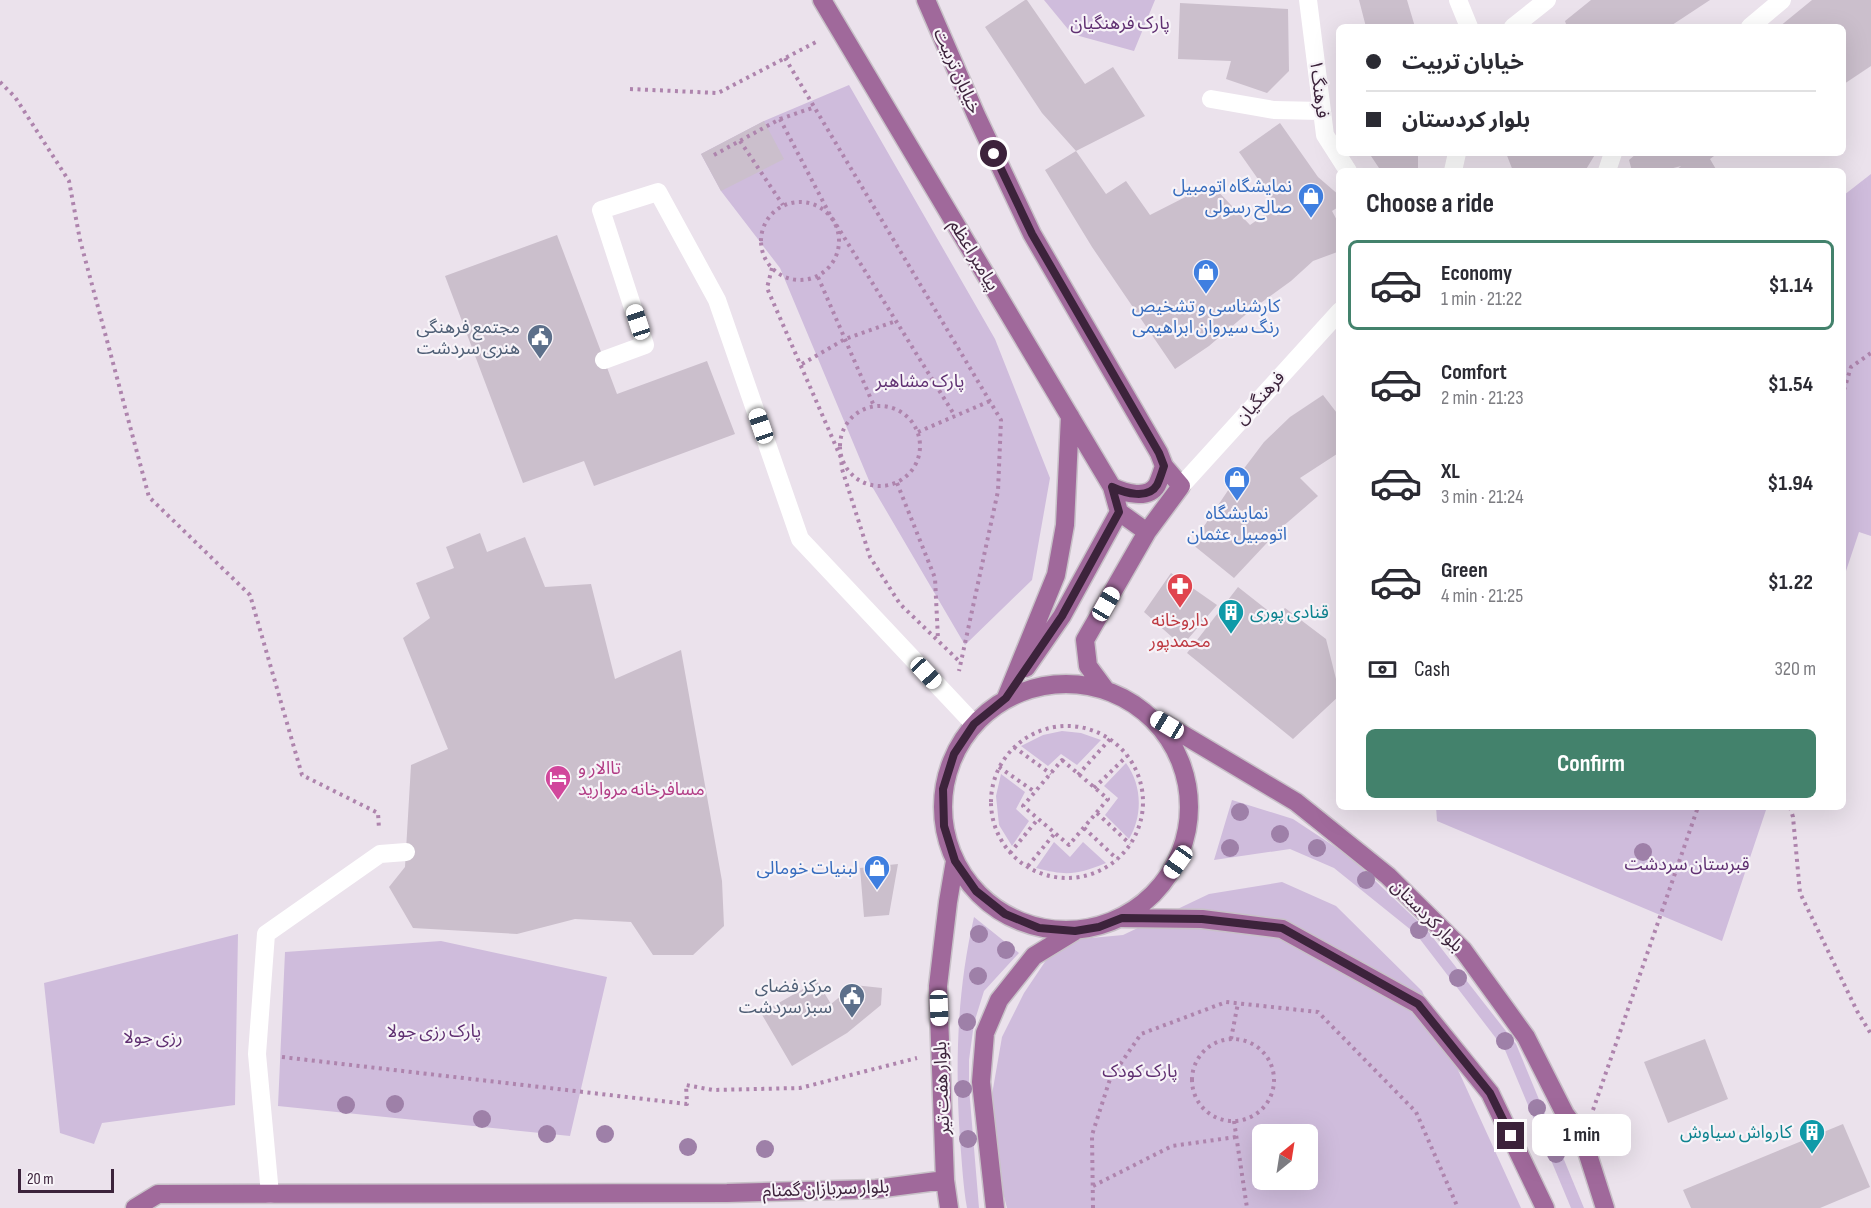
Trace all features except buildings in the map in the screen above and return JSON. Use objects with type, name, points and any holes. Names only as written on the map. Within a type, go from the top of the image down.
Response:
[{"type":"main road","name":"پیامبر اعظم","points":[[822,0],[1112,487],[1119,512]]},
{"type":"main road","name":"خیابان تربیت","points":[[926,0],[976,115],[1032,234],[1153,443],[1164,466],[1181,486]]},
{"type":"main road","points":[[1006,698],[1056,575],[1065,525],[1070,416]]},
{"type":"main road","points":[[1112,487],[1125,492],[1145,494],[1156,487],[1164,466]]},
{"type":"main road","points":[[1105,688],[1088,666],[1085,640],[1147,532],[1181,486]]},
{"type":"main road","points":[[1006,698],[1038,686],[1071,683],[1105,688],[1128,699],[1149,714],[1174,745],[1189,783],[1190,823],[1178,862],[1155,895],[1122,918],[1099,927],[1075,931],[1039,928],[1005,914],[976,891],[955,861],[944,826],[943,789],[954,754],[974,724],[1006,698],[1062,616],[1119,512],[1147,532]]},
{"type":"main road","name":"بلوار کردستان","points":[[1149,714],[1296,802],[1388,876],[1463,950],[1526,1037],[1565,1114],[1582,1139],[1605,1208]]},
{"type":"main road","name":"بلوار هفت تیر","points":[[949,1208],[945,1180],[938,986],[955,861]]},
{"type":"main road","points":[[1122,918],[1202,919],[1282,928],[1418,1004],[1490,1093],[1545,1208]]},
{"type":"main road","points":[[995,1208],[981,1082],[985,1033],[999,1000],[1034,956],[1075,931]]},
{"type":"main road","name":"بلوار سربازان گمنام","points":[[135,1208],[158,1194],[727,1193],[876,1189],[945,1180]]},
{"type":"street","name":"فرهنگ۱","points":[[1308,0],[1325,135],[1336,152]]},
{"type":"street","points":[[1458,0],[1468,24]]},
{"type":"street","points":[[1517,24],[1547,0]]},
{"type":"street","points":[[1754,24],[1782,0]]},
{"type":"street","points":[[1211,99],[1274,110],[1322,111]]},
{"type":"street","points":[[604,360],[645,345],[601,210],[658,192],[717,300],[800,538],[974,724]]},
{"type":"street","name":"فرهنگیان","points":[[1181,486],[1336,315]]},
{"type":"street","points":[[270,1194],[257,1054],[266,934],[380,854],[405,852]]},
{"type":"path","points":[[630,89],[718,93],[840,30]]},
{"type":"path","points":[[785,58],[1001,420],[998,491],[952,701]]},
{"type":"path","points":[[0,82],[15,97],[69,181],[80,240],[149,497],[250,595],[302,775],[378,813],[380,854]]},
{"type":"path","points":[[714,155],[780,119],[815,107]]},
{"type":"path","points":[[780,119],[829,213],[955,416]]},
{"type":"path","points":[[740,141],[783,205]]},
{"type":"path","points":[[807,202],[818,205],[829,213],[837,225],[840,246],[829,269],[818,277],[793,280],[783,277],[772,268],[764,256],[761,235],[772,213],[783,205],[807,202]]},
{"type":"path","points":[[772,268],[767,288],[841,458],[848,470],[858,480],[870,485],[884,486],[897,483],[907,476],[920,455],[921,444],[918,432],[911,420],[900,411],[888,406],[874,406],[860,411],[850,419],[843,430],[840,444],[841,458],[842,469],[870,557],[900,604],[961,663]]},
{"type":"path","points":[[818,277],[874,406]]},
{"type":"path","points":[[802,364],[845,339],[896,321]]},
{"type":"path","points":[[1846,383],[1851,367],[1871,353]]},
{"type":"path","points":[[918,432],[990,401]]},
{"type":"path","points":[[897,483],[935,578],[938,641]]},
{"type":"path","points":[[1071,726],[1091,730],[1110,739],[1127,756],[1137,772],[1142,790],[1143,809],[1139,827],[1130,844],[1117,859],[1101,870],[1083,876],[1064,878],[1045,874],[1028,866],[1010,853],[993,821],[992,793],[999,767],[1014,747],[1030,735],[1050,728],[1071,726]]},
{"type":"path","points":[[1078,775],[1110,739]]},
{"type":"path","points":[[1014,747],[1051,774]]},
{"type":"path","points":[[1094,788],[1127,756]]},
{"type":"path","points":[[1062,760],[1108,799],[1069,845],[1023,806],[1051,774],[1062,760]]},
{"type":"path","points":[[999,767],[1035,792]]},
{"type":"path","points":[[1582,1139],[1697,810]]},
{"type":"path","points":[[1791,810],[1800,893],[1857,1011],[1871,1034]]},
{"type":"path","points":[[1097,813],[1130,844]]},
{"type":"path","points":[[1010,853],[1038,819]]},
{"type":"path","points":[[1084,828],[1117,859]]},
{"type":"path","points":[[1028,866],[1055,833]]},
{"type":"path","points":[[1093,1208],[1092,1135],[1110,1078],[1141,1034],[1226,1002],[1318,1012],[1416,1112],[1458,1208]]},
{"type":"path","points":[[1231,1039],[1238,1003]]},
{"type":"path","points":[[1231,1039],[1250,1043],[1265,1054],[1273,1078],[1272,1090],[1267,1102],[1258,1112],[1247,1119],[1234,1121],[1221,1119],[1205,1110],[1195,1095],[1192,1082],[1198,1058],[1207,1048],[1218,1041],[1231,1039]]},
{"type":"path","points":[[257,1054],[687,1104],[686,1085],[712,1090],[800,1088],[941,1052]]},
{"type":"path","points":[[1234,1121],[1247,1208]]},
{"type":"path","points":[[1093,1186],[1172,1146],[1236,1137]]},
{"type":"green space","name":"پارک فرهنگیان","points":[[1044,0],[1155,0],[1134,51],[1072,34]]},
{"type":"green space","name":"پارک مشاهبر","points":[[849,85],[995,339],[1050,478],[1032,580],[965,645],[870,483],[780,268],[721,191],[701,154],[764,121]]},
{"type":"green space","points":[[1871,174],[1871,536],[1859,532],[1846,571],[1846,193]]},
{"type":"green space","points":[[1062,731],[1081,733],[1101,740],[1077,765],[1061,754],[1048,766],[1021,746],[1043,735]]},
{"type":"green space","points":[[1126,763],[1135,781],[1139,800],[1137,820],[1129,839],[1105,815],[1118,798],[1104,786]]},
{"type":"green space","points":[[1001,774],[1025,792],[1016,809],[1029,821],[1012,846],[999,825],[996,796]]},
{"type":"green space","points":[[1232,800],[1293,819],[1349,856],[1427,930],[1516,1044],[1584,1208],[1571,1208],[1505,1050],[1416,934],[1334,868],[1290,849],[1214,860]]},
{"type":"green space","name":"قبرستان سردشت","points":[[1436,810],[1766,810],[1722,941],[1437,821]]},
{"type":"green space","points":[[1054,842],[1070,857],[1083,842],[1106,863],[1071,873],[1036,868]]},
{"type":"green space","name":"پارک کودک","points":[[1282,882],[1336,906],[1422,991],[1521,1208],[1007,1208],[986,1129],[1002,1037],[1024,993],[1059,941],[1123,935],[1209,894]]},
{"type":"green space","points":[[974,917],[1019,953],[984,991],[974,1023],[969,1060],[969,1088],[979,1208],[967,1208],[960,1140],[958,1056],[964,972]]},
{"type":"green space","name":"رزی جولا","points":[[238,934],[235,1105],[102,1123],[94,1144],[60,1133],[44,983]]},
{"type":"green space","name":"پارک رزی جولا","points":[[441,941],[607,977],[570,1136],[278,1106],[285,952]]},
{"type":"place","name":"نمایشگاه اتومبیل صالح رسولی","points":[[1311,219]]},
{"type":"place","name":"کارشناسی و تشخیص رنگ سیروان ابراهیمی","points":[[1206,295]]},
{"type":"place","name":"مجتمع فرهنگی هنری سردشت","points":[[540,360]]},
{"type":"place","name":"نمایشگاه اتومبیل عثمان","points":[[1237,502]]},
{"type":"place","name":"داروخانه محمدپور","points":[[1180,609]]},
{"type":"place","name":"قنادی پوری","points":[[1231,635]]},
{"type":"place","name":"تاالار و مسافرخانه مروارید","points":[[558,801]]},
{"type":"place","name":"لبنیات خومالی","points":[[877,891]]},
{"type":"place","name":"مرکز فضای سبز سردشت","points":[[852,1019]]},
{"type":"place","name":"کارواش سیاوش","points":[[1812,1155]]},
{"type":"route","points":[[994,154],[1032,234],[1159,453],[1164,466],[1156,487],[1145,494],[1125,492],[1112,487],[1119,512],[1062,616],[1006,698],[974,724],[954,754],[943,789],[944,826],[955,861],[976,891],[1005,914],[1039,928],[1075,931],[1099,927],[1122,918],[1202,919],[1282,928],[1418,1004],[1490,1093],[1511,1136]]}]
